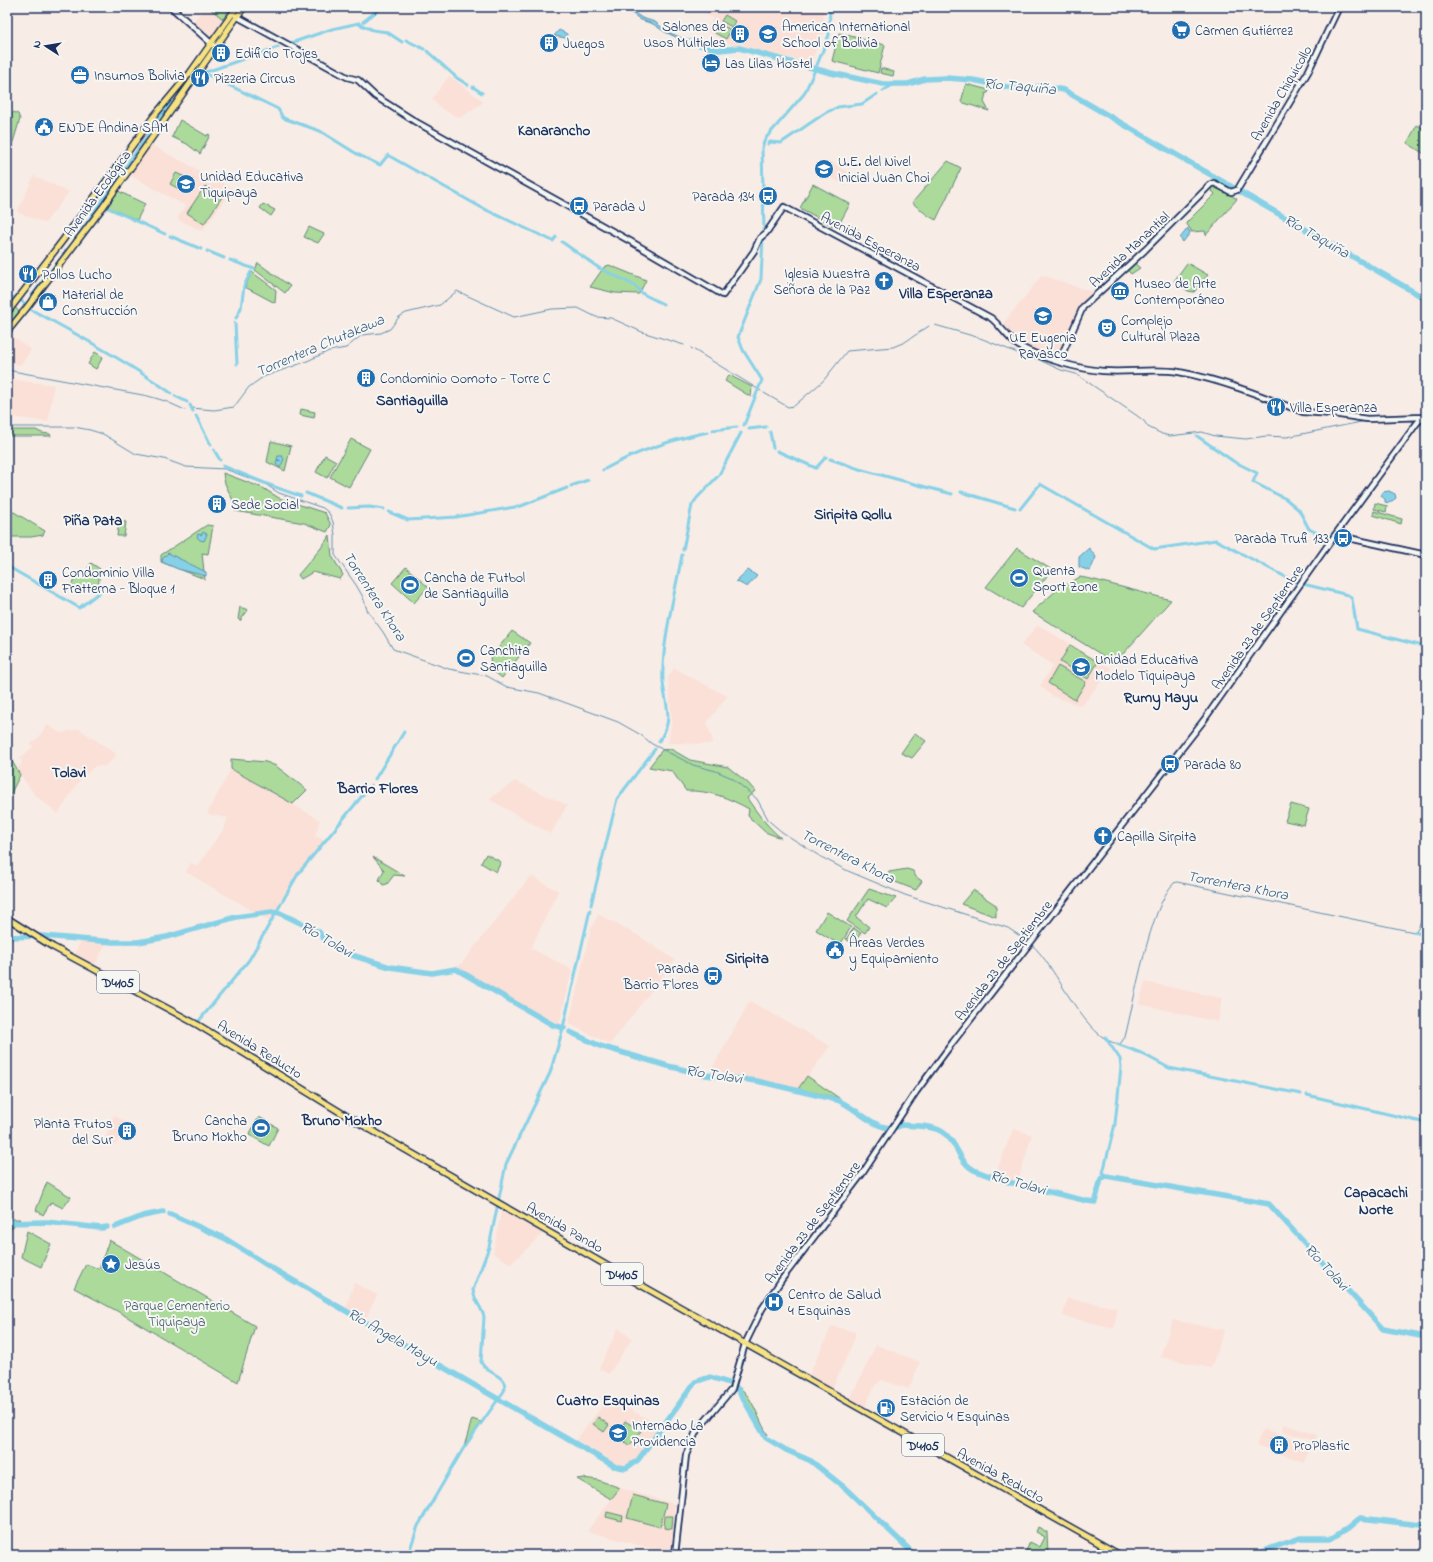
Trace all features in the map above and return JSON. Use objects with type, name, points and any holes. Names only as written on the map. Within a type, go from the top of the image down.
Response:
[{"type":"main road","points":[[171,7],[215,47]]},
{"type":"main road","name":"Avenida Ecológica","points":[[7,313],[237,7]]},
{"type":"main road","name":"Avenida Ecológica","points":[[7,332],[105,204],[236,16],[244,7]]},
{"type":"main road","name":"Avenida Chiquicollo","points":[[1238,189],[1305,78],[1339,7]]},
{"type":"main road","name":"Avenida Esperanza","points":[[236,16],[347,77],[358,80],[375,96],[416,122],[630,241],[722,295],[754,251],[760,238],[766,234],[784,207],[991,318],[1000,325],[1020,347],[1059,361],[1102,371],[1137,370],[1178,372],[1235,386],[1312,414],[1333,414],[1367,419],[1421,418]]},
{"type":"main road","name":"Avenida Manantial","points":[[1059,361],[1083,307],[1134,260],[1211,184],[1214,183],[1231,192],[1238,189]]},
{"type":"main road","name":"Avenida 23 de Septiembre","points":[[675,1555],[686,1455],[696,1432],[732,1389],[745,1344],[762,1309],[862,1174],[921,1086],[1030,943],[1171,764],[1421,418]]},
{"type":"main road","points":[[1335,535],[1426,555]]},
{"type":"main road","name":"Avenida Reducto","points":[[7,918],[83,964],[198,1025],[283,1079],[498,1202]]},
{"type":"main road","name":"Avenida Pando","points":[[498,1202],[745,1344]]},
{"type":"main road","name":"Avenida Reducto","points":[[745,1344],[1120,1555]]},
{"type":"shaded area","points":[[205,7],[208,7],[224,19],[211,37],[193,22]]},
{"type":"shaded area","name":"American International School of Bolivia","points":[[696,7],[823,7],[824,32],[811,62],[767,54],[741,45],[733,46],[706,30],[713,18]]},
{"type":"shaded area","points":[[449,76],[483,101],[460,118],[442,109],[432,99]]},
{"type":"shaded area","name":"Unidad Educativa Tiquipaya","points":[[150,144],[233,189],[202,231],[177,219],[186,206],[129,175]]},
{"type":"shaded area","points":[[828,161],[852,174],[846,186],[818,170]]},
{"type":"shaded area","points":[[34,176],[69,192],[45,223],[17,212]]},
{"type":"shaded area","name":"UE Eugenia Ravasco","points":[[1042,275],[1095,293],[1080,305],[1063,347],[1056,358],[1021,345],[1003,324]]},
{"type":"shaded area","points":[[9,334],[31,350],[21,365],[7,362],[7,337]]},
{"type":"shaded area","points":[[7,379],[54,385],[48,422],[7,416]]},
{"type":"shaded area","name":"Unidad Educativa Modelo Tiquipaya","points":[[1038,625],[1111,668],[1082,706],[1052,696],[1040,686],[1053,665],[1021,645]]},
{"type":"shaded area","points":[[674,668],[727,696],[707,723],[713,742],[708,744],[668,743],[672,721],[668,678]]},
{"type":"shaded area","points":[[47,725],[61,733],[79,729],[115,753],[116,756],[105,766],[95,766],[79,781],[58,814],[35,795],[17,770],[22,762],[20,758],[33,747],[31,744],[39,737]]},
{"type":"shaded area","points":[[231,769],[320,820],[315,836],[325,840],[297,873],[270,921],[186,872],[191,863],[197,866],[223,830],[228,818],[207,814]]},
{"type":"shaded area","points":[[515,781],[567,805],[551,834],[489,799]]},
{"type":"shaded area","points":[[533,877],[558,891],[531,948],[572,970],[559,1026],[458,968],[529,878]]},
{"type":"shaded area","points":[[598,914],[637,935],[675,960],[610,1044],[569,1024],[590,932]]},
{"type":"shaded area","points":[[83,937],[106,939],[107,942],[94,966],[74,955]]},
{"type":"shaded area","points":[[1145,982],[1222,998],[1218,1022],[1139,1004]]},
{"type":"shaded area","points":[[750,1001],[830,1046],[798,1089],[762,1080],[710,1072]]},
{"type":"shaded area","points":[[114,1115],[134,1127],[129,1139],[120,1134],[116,1145],[105,1139]]},
{"type":"shaded area","points":[[1013,1129],[1032,1135],[1018,1181],[995,1175]]},
{"type":"shaded area","points":[[504,1209],[544,1232],[511,1264],[493,1253],[501,1213]]},
{"type":"shaded area","points":[[354,1283],[377,1295],[366,1318],[346,1308]]},
{"type":"shaded area","points":[[1067,1298],[1117,1308],[1114,1328],[1063,1316]]},
{"type":"shaded area","points":[[1173,1320],[1224,1330],[1211,1368],[1160,1357]]},
{"type":"shaded area","points":[[832,1326],[855,1332],[855,1338],[832,1389],[809,1375]]},
{"type":"shaded area","points":[[618,1328],[632,1338],[609,1374],[599,1369]]},
{"type":"shaded area","points":[[876,1345],[920,1362],[909,1389],[882,1380],[875,1385],[865,1407],[850,1399]]},
{"type":"shaded area","name":"Internado La Providencia","points":[[606,1401],[617,1402],[660,1426],[638,1457],[625,1465],[617,1465],[576,1440]]},
{"type":"shaded area","points":[[1283,1424],[1317,1435],[1315,1441],[1282,1431]]},
{"type":"shaded area","name":"ProPlastic","points":[[1263,1429],[1312,1444],[1304,1462],[1256,1445]]},
{"type":"shaded area","points":[[620,1488],[675,1504],[671,1554],[587,1531]]},
{"type":"green space","points":[[208,7],[231,7],[223,19]]},
{"type":"green space","points":[[725,15],[735,21],[732,27],[721,21]]},
{"type":"green space","points":[[720,24],[731,30],[726,39],[715,33]]},
{"type":"green space","points":[[839,33],[885,45],[878,73],[832,61]]},
{"type":"green space","points":[[881,68],[894,72],[893,76],[880,73]]},
{"type":"green space","points":[[966,84],[989,90],[988,93],[986,93],[984,102],[989,111],[961,102]]},
{"type":"green space","points":[[14,112],[18,114],[20,119],[11,149],[7,149],[7,123]]},
{"type":"green space","points":[[180,120],[207,136],[208,134],[210,135],[200,154],[187,144],[172,137]]},
{"type":"green space","points":[[1417,125],[1426,130],[1426,155],[1407,143]]},
{"type":"green space","points":[[948,161],[961,168],[936,220],[912,203]]},
{"type":"green space","points":[[176,173],[185,177],[179,189],[170,184]]},
{"type":"green space","points":[[813,184],[850,204],[837,228],[800,208]]},
{"type":"green space","points":[[205,186],[222,197],[204,224],[187,213]]},
{"type":"green space","points":[[1213,186],[1216,186],[1237,199],[1206,235],[1205,231],[1191,232],[1186,223],[1215,194],[1210,189]]},
{"type":"green space","points":[[118,191],[145,204],[137,220],[107,207]]},
{"type":"green space","points":[[263,204],[275,210],[271,216],[260,208]]},
{"type":"green space","points":[[849,225],[860,231],[856,238],[845,232]]},
{"type":"green space","points":[[309,227],[324,234],[318,243],[304,237]]},
{"type":"green space","points":[[258,263],[290,286],[285,293],[255,270]]},
{"type":"green space","points":[[1134,263],[1140,268],[1131,274],[1127,270]]},
{"type":"green space","points":[[1187,263],[1208,275],[1194,292],[1188,291],[1174,281]]},
{"type":"green space","points":[[609,265],[646,280],[639,294],[615,293],[590,287],[604,267]]},
{"type":"green space","points":[[252,272],[276,290],[275,303],[245,287]]},
{"type":"green space","points":[[15,307],[19,312],[7,327],[7,315]]},
{"type":"green space","points":[[95,352],[103,357],[96,369],[88,364]]},
{"type":"green space","points":[[729,375],[752,387],[751,397],[725,381]]},
{"type":"green space","points":[[301,409],[315,412],[314,418],[300,415]]},
{"type":"green space","points":[[7,430],[36,430],[42,433],[50,434],[51,436],[7,436]]},
{"type":"green space","points":[[351,439],[370,449],[349,487],[330,477]]},
{"type":"green space","points":[[271,441],[291,446],[285,471],[267,462]]},
{"type":"green space","points":[[325,455],[336,461],[327,478],[316,472]]},
{"type":"green space","points":[[223,473],[263,488],[279,498],[325,513],[331,525],[327,532],[304,523],[235,511],[233,500],[225,484]]},
{"type":"green space","points":[[1375,503],[1387,506],[1386,512],[1374,509]]},
{"type":"green space","points":[[1374,511],[1402,519],[1401,524],[1373,515]]},
{"type":"green space","points":[[14,512],[45,531],[43,535],[31,537],[9,537],[7,543],[7,513]]},
{"type":"green space","points":[[119,521],[126,522],[124,536],[117,536]]},
{"type":"green space","points":[[207,525],[213,526],[208,554],[202,553],[205,581],[202,578],[161,562],[161,555]]},
{"type":"green space","points":[[330,535],[332,556],[343,575],[340,579],[313,572],[301,579],[298,575]]},
{"type":"green space","name":"Quenta Sport Zone","points":[[1017,548],[1052,570],[1021,608],[986,587]]},
{"type":"green space","points":[[91,563],[100,569],[98,590],[80,587],[78,590],[71,585],[81,569],[86,572]]},
{"type":"green space","name":"Cancha de Futbol de Santiaguilla","points":[[406,567],[428,587],[414,603],[392,583]]},
{"type":"green space","points":[[1080,577],[1171,600],[1115,663],[1032,612],[1057,590]]},
{"type":"green space","points":[[240,607],[248,610],[240,621],[238,619]]},
{"type":"green space","points":[[512,631],[530,643],[502,678],[492,670],[490,658]]},
{"type":"green space","points":[[1070,645],[1098,662],[1088,679],[1060,662]]},
{"type":"green space","name":"Canchita Santiaguilla","points":[[467,651],[472,656],[465,664],[460,660]]},
{"type":"green space","points":[[1058,666],[1086,682],[1075,700],[1048,683]]},
{"type":"green space","points":[[915,733],[926,741],[912,758],[901,753]]},
{"type":"green space","points":[[671,749],[690,760],[728,767],[748,783],[755,791],[747,798],[762,819],[781,838],[765,832],[748,816],[749,809],[734,801],[711,793],[686,791],[672,771],[649,767],[662,750]]},
{"type":"green space","points":[[7,758],[12,761],[20,775],[7,801]]},
{"type":"green space","points":[[231,759],[266,762],[276,766],[307,790],[293,804],[231,769]]},
{"type":"green space","points":[[1291,804],[1309,809],[1304,825],[1285,821]]},
{"type":"green space","points":[[486,854],[501,862],[496,872],[481,863]]},
{"type":"green space","points":[[373,857],[405,876],[394,875],[387,884],[383,885],[379,880],[384,870]]},
{"type":"green space","points":[[907,869],[913,871],[916,877],[922,881],[916,890],[885,878],[889,872]]},
{"type":"green space","points":[[869,889],[896,898],[887,908],[868,899],[856,917],[869,927],[865,933],[847,921]]},
{"type":"green space","points":[[973,890],[996,905],[996,917],[961,904]]},
{"type":"green space","points":[[827,912],[851,927],[840,945],[816,930]]},
{"type":"green space","points":[[854,928],[861,933],[853,944],[846,939]]},
{"type":"green space","points":[[807,1076],[839,1098],[798,1089]]},
{"type":"green space","points":[[259,1117],[278,1128],[269,1146],[249,1135]]},
{"type":"green space","points":[[47,1182],[71,1197],[63,1208],[51,1202],[43,1215],[36,1210]]},
{"type":"green space","points":[[7,1219],[20,1219],[11,1229],[7,1229]]},
{"type":"green space","points":[[27,1231],[51,1244],[41,1267],[21,1257]]},
{"type":"green space","name":"Parque Cementerio Tiquipaya","points":[[109,1240],[255,1326],[238,1382],[117,1311],[74,1288],[86,1264],[99,1269]]},
{"type":"green space","points":[[737,1386],[747,1395],[768,1435],[758,1423]]},
{"type":"green space","points":[[598,1417],[609,1425],[604,1432],[593,1424]]},
{"type":"green space","points":[[472,1419],[481,1422],[464,1447]]},
{"type":"green space","points":[[625,1421],[641,1431],[629,1446],[618,1435]]},
{"type":"green space","points":[[583,1478],[598,1480],[620,1488],[611,1499],[577,1479]]},
{"type":"green space","points":[[633,1495],[666,1504],[660,1527],[627,1518]]},
{"type":"green space","points":[[607,1512],[623,1516],[622,1521],[606,1517]]},
{"type":"green space","points":[[665,1516],[673,1516],[672,1529],[664,1528]]},
{"type":"green space","points":[[1038,1527],[1047,1532],[1048,1555],[1033,1555],[1026,1551],[1030,1542],[1040,1547],[1045,1537],[1036,1532]]},
{"type":"water","points":[[620,7],[626,7],[642,18],[655,22],[668,32],[691,42],[691,44],[665,32],[653,24],[641,20]]},
{"type":"water","points":[[559,30],[567,34],[566,38],[554,36]]},
{"type":"water","points":[[1188,228],[1190,233],[1183,242],[1180,238]]},
{"type":"water","points":[[278,456],[282,456],[284,459],[280,468],[276,464]]},
{"type":"water","points":[[1389,491],[1395,494],[1396,498],[1389,503],[1385,502],[1385,499],[1381,496],[1383,492]]},
{"type":"water","points":[[203,532],[207,534],[204,541],[197,537],[198,534],[201,535]]},
{"type":"water","points":[[1089,548],[1096,557],[1090,571],[1079,567],[1079,557]]},
{"type":"water","points":[[168,553],[206,572],[206,576],[178,569],[162,562],[163,558]]},
{"type":"water","points":[[748,570],[757,576],[747,587],[736,581]]},
{"type":"waterway","points":[[7,10],[12,7]]},
{"type":"waterway","points":[[363,22],[382,7]]},
{"type":"waterway","points":[[817,65],[829,35],[830,7]]},
{"type":"waterway","points":[[291,43],[332,29],[359,23]]},
{"type":"waterway","points":[[359,24],[373,30],[387,32],[402,42]]},
{"type":"waterway","points":[[406,40],[424,49]]},
{"type":"waterway","name":"Río Taquiña","points":[[685,41],[719,50],[739,48],[831,73],[883,84],[908,84],[925,79],[947,78],[973,80],[1012,88],[1027,89],[1041,86],[1064,90],[1426,299]]},
{"type":"waterway","points":[[206,72],[278,47]]},
{"type":"waterway","points":[[427,51],[457,78],[468,85]]},
{"type":"waterway","points":[[764,231],[762,148],[765,139],[804,94],[815,70]]},
{"type":"waterway","points":[[179,92],[193,75]]},
{"type":"waterway","points":[[208,75],[278,109],[283,118],[320,131],[357,154],[380,165],[388,155],[389,156]]},
{"type":"waterway","name":"Río Taquiña","points":[[883,91],[894,84]]},
{"type":"waterway","points":[[473,87],[482,93]]},
{"type":"waterway","points":[[768,144],[770,142],[781,143],[825,113],[838,107],[862,104],[877,94]]},
{"type":"waterway","points":[[74,241],[172,100]]},
{"type":"waterway","points":[[391,157],[484,209],[553,241],[556,237]]},
{"type":"waterway","points":[[106,207],[165,234]]},
{"type":"waterway","points":[[170,236],[201,249]]},
{"type":"waterway","points":[[744,425],[762,380],[743,350],[738,337],[761,279],[763,237]]},
{"type":"waterway","points":[[562,242],[599,268],[634,285],[643,294],[663,304]]},
{"type":"waterway","points":[[30,298],[67,250]]},
{"type":"waterway","points":[[207,251],[224,258]]},
{"type":"waterway","points":[[230,260],[254,269]]},
{"type":"waterway","points":[[236,318],[241,308],[244,286],[251,272]]},
{"type":"waterway","name":"Torrentera Chutakawa","points":[[191,408],[214,410],[234,407],[249,387],[263,377],[305,362],[329,351],[346,348],[362,335],[381,333],[390,329],[399,317],[406,313],[440,305],[457,291],[514,317],[552,309],[578,308],[596,317],[611,318],[642,332],[684,345]]},
{"type":"waterway","points":[[7,296],[11,298],[16,297]]},
{"type":"waterway","points":[[20,300],[25,304]]},
{"type":"waterway","points":[[30,309],[102,349],[171,393]]},
{"type":"waterway","points":[[235,323],[237,364]]},
{"type":"waterway","name":"Torrentera Chutakawa","points":[[935,325],[980,338],[1020,354],[1035,358],[1061,370],[1076,374],[1136,415],[1144,421],[1148,427],[1170,436],[1202,432],[1215,436],[1246,439],[1266,436],[1287,437],[1366,421]]},
{"type":"waterway","name":"Torrentera Chutakawa","points":[[764,393],[788,407],[794,406],[823,381],[847,351],[893,347],[905,342],[929,326]]},
{"type":"waterway","name":"Torrentera Chutakawa","points":[[691,348],[761,391]]},
{"type":"waterway","points":[[7,370],[148,396],[165,401],[185,410]]},
{"type":"waterway","points":[[175,396],[187,402]]},
{"type":"waterway","name":"Torrentera Chutakawa","points":[[190,405],[193,411]]},
{"type":"waterway","points":[[196,416],[211,445]]},
{"type":"waterway","name":"Torrentera Chutakawa","points":[[1391,420],[1414,421]]},
{"type":"waterway","name":"Torrentera Khora","points":[[7,427],[74,427],[90,430],[103,434],[136,454],[164,459],[186,467],[225,469],[265,484],[279,493],[323,508],[329,513],[333,522],[335,535],[335,555],[356,585],[363,597],[367,610],[393,649],[449,669],[487,676],[507,687],[539,693],[618,722],[641,735],[652,744],[693,765],[716,771],[732,778],[757,799],[769,821],[782,832],[821,857],[848,871],[905,895],[1008,928],[1029,942]]},
{"type":"waterway","points":[[713,430],[737,427]]},
{"type":"waterway","points":[[749,429],[766,427]]},
{"type":"waterway","points":[[603,470],[628,457],[654,447],[708,432]]},
{"type":"waterway","points":[[770,432],[773,448]]},
{"type":"waterway","points":[[683,550],[692,505],[719,475],[741,433]]},
{"type":"waterway","points":[[1197,436],[1233,461],[1257,473],[1253,482],[1286,499],[1299,510],[1309,529],[1317,533],[1330,535]]},
{"type":"waterway","points":[[214,450],[220,460]]},
{"type":"waterway","points":[[777,451],[816,468],[826,457]]},
{"type":"waterway","points":[[830,459],[859,469],[952,494]]},
{"type":"waterway","name":"Torrentera Khora","points":[[223,466],[271,486],[301,496]]},
{"type":"waterway","points":[[571,486],[588,480]]},
{"type":"waterway","points":[[1020,509],[1040,484],[1154,549],[1216,540],[1297,583]]},
{"type":"waterway","points":[[389,512],[408,520],[456,517],[521,506],[567,488]]},
{"type":"waterway","points":[[961,492],[1015,508]]},
{"type":"waterway","points":[[306,493],[342,508]]},
{"type":"waterway","points":[[348,508],[369,507],[384,509]]},
{"type":"waterway","points":[[659,741],[664,733],[668,719],[663,682],[664,652],[682,555]]},
{"type":"waterway","points":[[7,566],[78,607]]},
{"type":"waterway","points":[[1303,584],[1348,595],[1352,599],[1357,629],[1426,647]]},
{"type":"waterway","points":[[79,608],[106,587]]},
{"type":"waterway","points":[[375,779],[404,732]]},
{"type":"waterway","points":[[591,905],[617,799],[655,749]]},
{"type":"waterway","points":[[198,1022],[249,960],[298,874],[371,785]]},
{"type":"waterway","name":"Torrentera Khora","points":[[1031,944],[1041,954],[1051,968],[1083,1017],[1107,1040],[1120,1044],[1125,1037],[1138,979],[1157,912],[1165,895],[1174,883],[1177,882],[1414,932],[1418,929],[1426,905]]},
{"type":"waterway","points":[[408,1555],[418,1526],[463,1449],[504,1391],[505,1385],[503,1381],[487,1370],[481,1362],[484,1317],[473,1290],[489,1247],[506,1164],[550,1073],[562,1032],[590,910]]},
{"type":"waterway","name":"Río Tolavi","points":[[7,937],[43,936],[113,942],[138,942],[167,937],[236,917],[272,912],[280,913],[319,932],[324,939],[345,953],[390,967],[432,973],[456,969],[553,1025],[564,1028]]},
{"type":"waterway","points":[[1414,932],[1426,935]]},
{"type":"waterway","name":"Río Tolavi","points":[[570,1032],[600,1046],[668,1066],[706,1075],[757,1081],[837,1100],[868,1120],[885,1127],[893,1128],[902,1125],[922,1126],[937,1129],[951,1140],[964,1162],[974,1170],[1029,1187],[1095,1202],[1101,1179],[1106,1176],[1269,1204],[1383,1329],[1426,1337]]},
{"type":"waterway","points":[[1105,1037],[1120,1059],[1121,1067],[1115,1124],[1103,1173],[1106,1176]]},
{"type":"waterway","points":[[1117,1044],[1141,1053],[1169,1068],[1301,1094]]},
{"type":"waterway","points":[[1307,1095],[1426,1123]]},
{"type":"waterway","name":"Río Angela Mayu","points":[[115,1227],[143,1216],[163,1212]]},
{"type":"waterway","name":"Río Angela Mayu","points":[[170,1214],[226,1239],[270,1267],[614,1466]]},
{"type":"waterway","name":"Río Angela Mayu","points":[[7,1223],[46,1222],[101,1228],[107,1227]]},
{"type":"waterway","name":"Río Angela Mayu","points":[[618,1467],[626,1468],[638,1460],[695,1382],[710,1377],[732,1384]]},
{"type":"waterway","name":"Río Angela Mayu","points":[[737,1388],[766,1438],[786,1450],[811,1461],[845,1488],[915,1555]]},
{"type":"waterway","name":"Río Angela Mayu","points":[[1252,1555],[1300,1538],[1332,1538],[1360,1518],[1421,1525],[1426,1524]]},
{"type":"place","name":"Carmen Gutiérrez","points":[[1181,30]]},
{"type":"place","name":"Salones de Usos Multiples","points":[[740,34]]},
{"type":"place","name":"American International School of Bolivia","points":[[768,34]]},
{"type":"place","name":"Juegos","points":[[549,43]]},
{"type":"place","name":"Edificio Trojes","points":[[221,53]]},
{"type":"place","name":"Las Lilas Hostel","points":[[711,63]]},
{"type":"place","name":"Insumos Bolivia","points":[[80,75]]},
{"type":"place","name":"Pizzeria Circus","points":[[200,78]]},
{"type":"place","name":"ENDE Andina SAM","points":[[44,127]]},
{"type":"place","name":"U.E. del Nivel Inicial Juan Choi","points":[[824,169]]},
{"type":"place","name":"Unidad Educativa Tiquipaya","points":[[186,184]]},
{"type":"place","name":"Parada 134","points":[[768,196]]},
{"type":"place","name":"Parada J","points":[[579,206]]},
{"type":"place","name":"Pollos Lucho","points":[[28,274]]},
{"type":"place","name":"Iglesia Nuestra Señora de la Paz","points":[[884,281]]},
{"type":"place","name":"Museo de Arte Contemporáneo","points":[[1120,291]]},
{"type":"place","name":"Material de Construcción","points":[[48,302]]},
{"type":"place","name":"UE Eugenia Ravasco","points":[[1043,316]]},
{"type":"place","name":"Complejo Cultural Plaza","points":[[1107,328]]},
{"type":"place","name":"Condominio Oomoto - Torre C","points":[[366,378]]},
{"type":"place","name":"Villa Esperanza","points":[[1276,407]]},
{"type":"place","name":"Sede Social","points":[[217,504]]},
{"type":"place","name":"Parada Trufi 133","points":[[1343,538]]},
{"type":"place","name":"Quenta Sport Zone","points":[[1019,578]]},
{"type":"place","name":"Condominio Villa Fratterna - Bloque 1","points":[[48,580]]},
{"type":"place","name":"Cancha de Futbol de Santiaguilla","points":[[410,585]]},
{"type":"place","name":"Canchita Santiaguilla","points":[[466,658]]},
{"type":"place","name":"Unidad Educativa Modelo Tiquipaya","points":[[1081,667]]},
{"type":"place","name":"Parada 80","points":[[1170,764]]},
{"type":"place","name":"Capilla Sirpita","points":[[1103,836]]},
{"type":"place","name":"Áreas Verdes y Equipamiento","points":[[835,950]]},
{"type":"place","name":"Parada Barrio Flores","points":[[713,976]]},
{"type":"place","name":"Cancha Bruno Mokho","points":[[261,1128]]},
{"type":"place","name":"Planta Frutos del Sur","points":[[127,1131]]},
{"type":"place","name":"Jesús","points":[[111,1264]]},
{"type":"place","name":"Centro de Salud 4 Esquinas","points":[[774,1302]]},
{"type":"place","name":"Estación de Servicio 4 Esquinas","points":[[886,1408]]},
{"type":"place","name":"Internado La Providencia","points":[[618,1433]]},
{"type":"place","name":"ProPlastic","points":[[1279,1445]]},
{"type":"district","name":"Kanarancho","points":[[554,130]]},
{"type":"district","name":"Villa Esperanza","points":[[946,293]]},
{"type":"district","name":"Santiaguilla","points":[[412,400]]},
{"type":"district","name":"Siripita Qollu","points":[[853,514]]},
{"type":"district","name":"Piña Pata","points":[[93,520]]},
{"type":"district","name":"Rumy Mayu","points":[[1161,697]]},
{"type":"district","name":"Tolavi","points":[[69,772]]},
{"type":"district","name":"Barrio Flores","points":[[378,788]]},
{"type":"district","name":"Siripita","points":[[747,958]]},
{"type":"district","name":"Bruno Mokho","points":[[342,1120]]},
{"type":"district","name":"Capacachi Norte","points":[[1376,1200]]},
{"type":"district","name":"Cuatro Esquinas","points":[[608,1400]]}]
